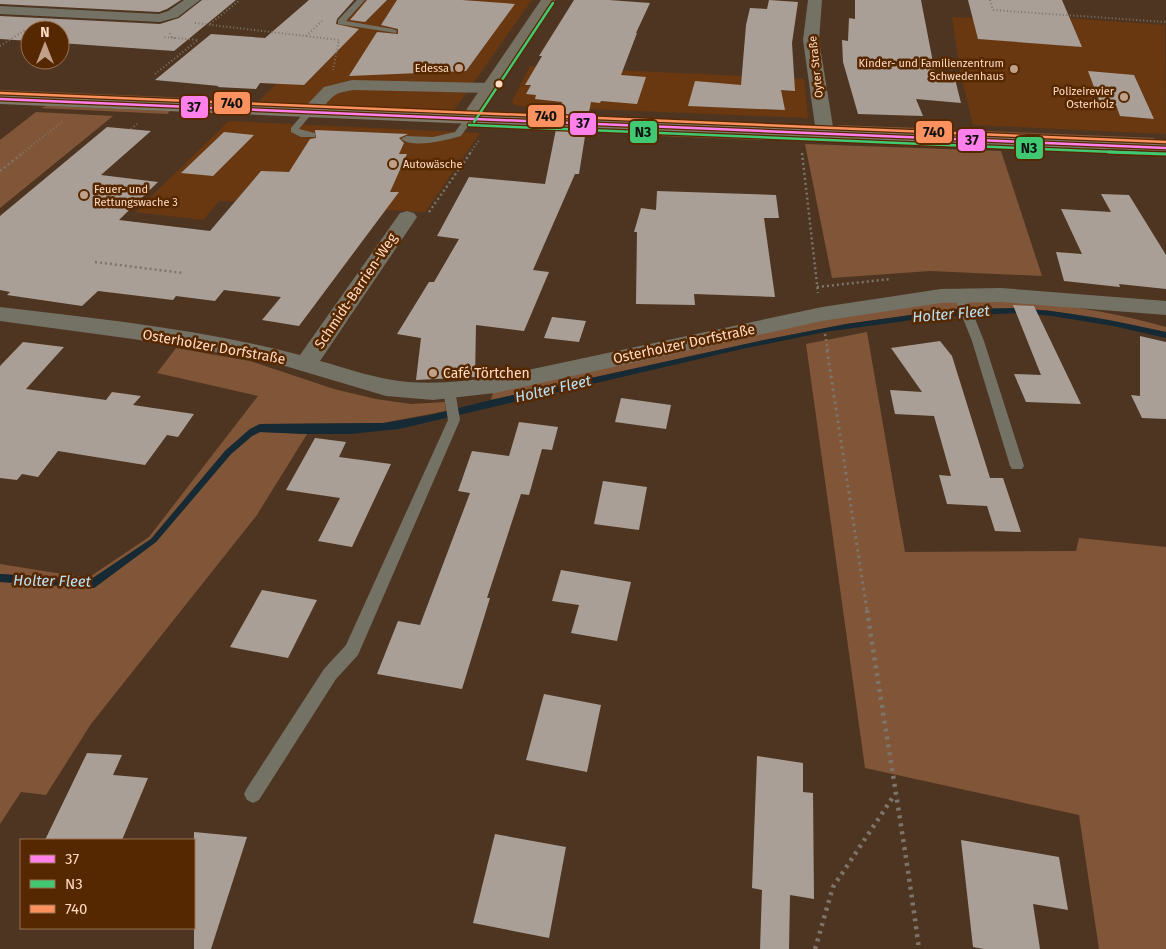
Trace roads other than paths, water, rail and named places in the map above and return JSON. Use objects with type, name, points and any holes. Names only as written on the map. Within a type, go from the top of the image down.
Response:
[{"type":"main road","points":[[469,119],[548,0]]},
{"type":"main road","points":[[0,99],[1166,148]]},
{"type":"street","points":[[0,10],[147,18],[164,17],[173,14],[193,0]]},
{"type":"street","name":"Oyter Straße","points":[[815,0],[811,40],[825,133]]},
{"type":"street","points":[[310,112],[330,91],[361,84],[489,88]]},
{"type":"street","name":"Schmidt-Barrien-Weg","points":[[305,365],[403,221]]},
{"type":"street","name":"Osterholzer Dorfstraße","points":[[0,314],[97,326],[267,354],[372,384],[405,390],[452,405],[494,385],[824,324],[885,302],[965,307],[1001,295],[1166,308]]},
{"type":"lane","points":[[361,0],[341,22],[393,30]]},
{"type":"lane","points":[[310,112],[294,130],[301,134],[312,135]]},
{"type":"lane","points":[[406,139],[434,140],[458,134],[469,119]]},
{"type":"lane","points":[[965,307],[1017,466]]},
{"type":"lane","points":[[252,794],[330,674],[352,650],[452,427],[452,405]]},
{"type":"water","name":"Holter Fleet","points":[[1015,308],[1072,314],[1128,324],[1166,332],[1166,338],[1113,326],[1052,316],[1019,313],[934,317],[825,332],[742,349],[399,429],[350,434],[260,432],[252,436],[231,454],[156,542],[94,588],[0,582],[0,574],[90,580],[151,539],[225,451],[250,429],[260,424],[384,423],[430,415],[764,340],[846,324],[954,309]]},
{"type":"place","name":"Edessa","points":[[459,68]]},
{"type":"place","name":"Kinder- und Familienzentrum Schwedenhaus","points":[[1014,69]]},
{"type":"place","name":"Polizeirevier Osterholz","points":[[1124,97]]},
{"type":"place","name":"Autowäsche","points":[[393,164]]},
{"type":"place","name":"Feuer- und Rettungswache 3","points":[[84,195]]},
{"type":"place","name":"Café Törtchen","points":[[433,373]]}]
